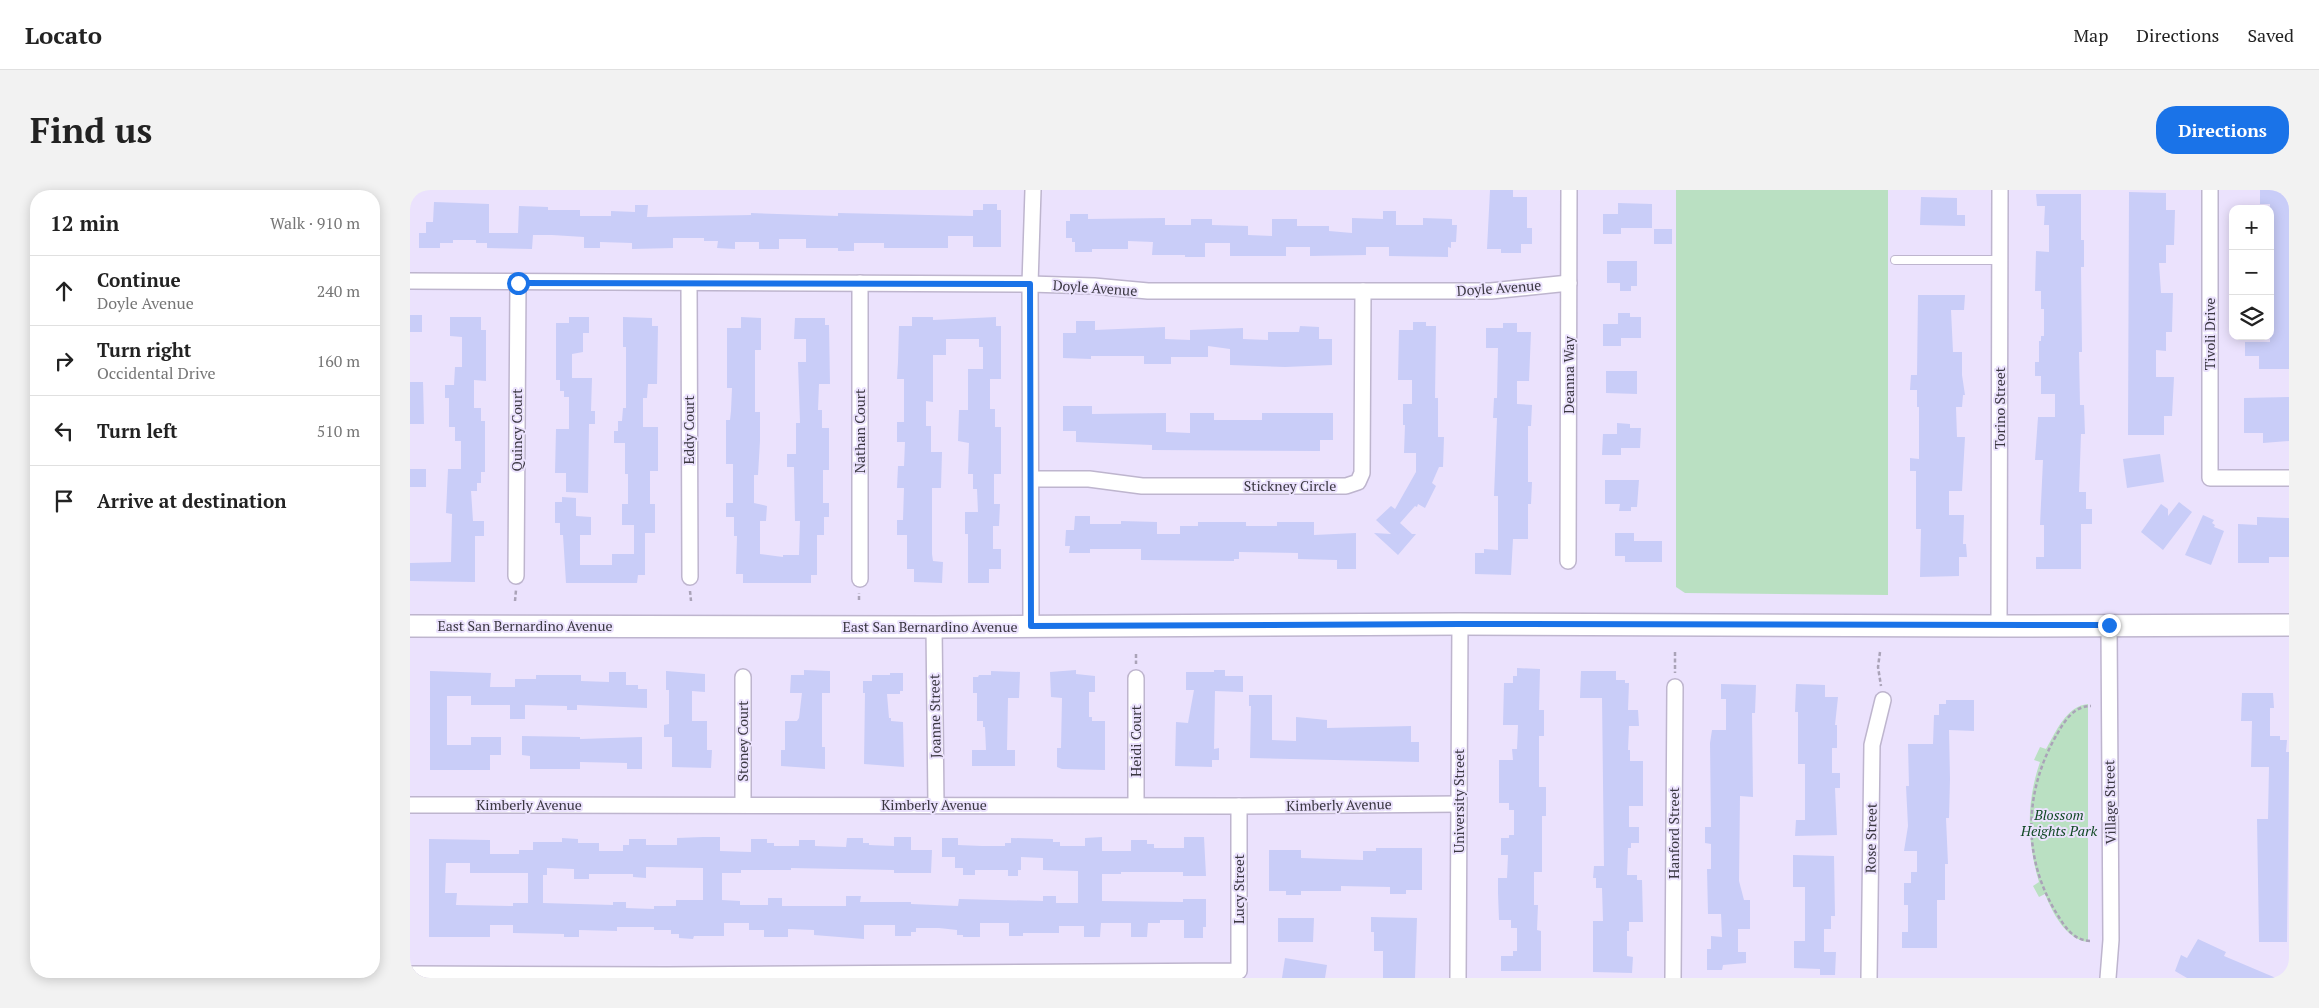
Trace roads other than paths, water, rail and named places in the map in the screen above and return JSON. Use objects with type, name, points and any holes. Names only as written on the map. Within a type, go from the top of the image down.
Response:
[{"type":"street","points":[[1031,626],[1030,284],[1033,190]]},
{"type":"street","name":"Deanna Way","points":[[1568,561],[1569,190]]},
{"type":"street","name":"Torino Street","points":[[1999,626],[2000,190]]},
{"type":"street","name":"Tivoli Drive","points":[[2210,190],[2210,478],[2289,478]]},
{"type":"street","name":"Doyle Avenue","points":[[410,281],[689,284],[1030,284],[1094,286],[1148,291],[1363,292],[1491,292],[1569,283]]},
{"type":"street","name":"Quincy Court","points":[[516,576],[518,283]]},
{"type":"street","name":"Nathan Court","points":[[860,283],[860,579]]},
{"type":"street","name":"Eddy Court","points":[[689,284],[690,577]]},
{"type":"street","name":"Stickney Circle","points":[[1031,479],[1089,479],[1142,486],[1346,486],[1358,482],[1362,473],[1363,292]]},
{"type":"street","name":"University Street","points":[[1458,978],[1460,624]]},
{"type":"street","name":"Village Street","points":[[2108,978],[2111,940],[2109,625]]},
{"type":"street","name":"East San Bernardino Avenue","points":[[410,626],[2289,625]]},
{"type":"street","name":"Joanne Street","points":[[934,627],[936,805]]},
{"type":"street","name":"Stoney Court","points":[[743,677],[743,805]]},
{"type":"street","name":"Heidi Court","points":[[1136,678],[1136,805]]},
{"type":"street","name":"Hanford Street","points":[[1673,978],[1675,687]]},
{"type":"street","name":"Rose Street","points":[[1869,978],[1872,745],[1884,700]]},
{"type":"street","name":"Kimberly Avenue","points":[[410,805],[1239,806],[1459,804]]},
{"type":"street","name":"Lucy Street","points":[[667,976],[1239,971],[1239,806]]},
{"type":"street","points":[[410,974],[667,976]]},
{"type":"lane","points":[[1895,260],[2000,260]]},
{"type":"park label","name":"Blossom Heights Park","points":[[2059,824]]}]
